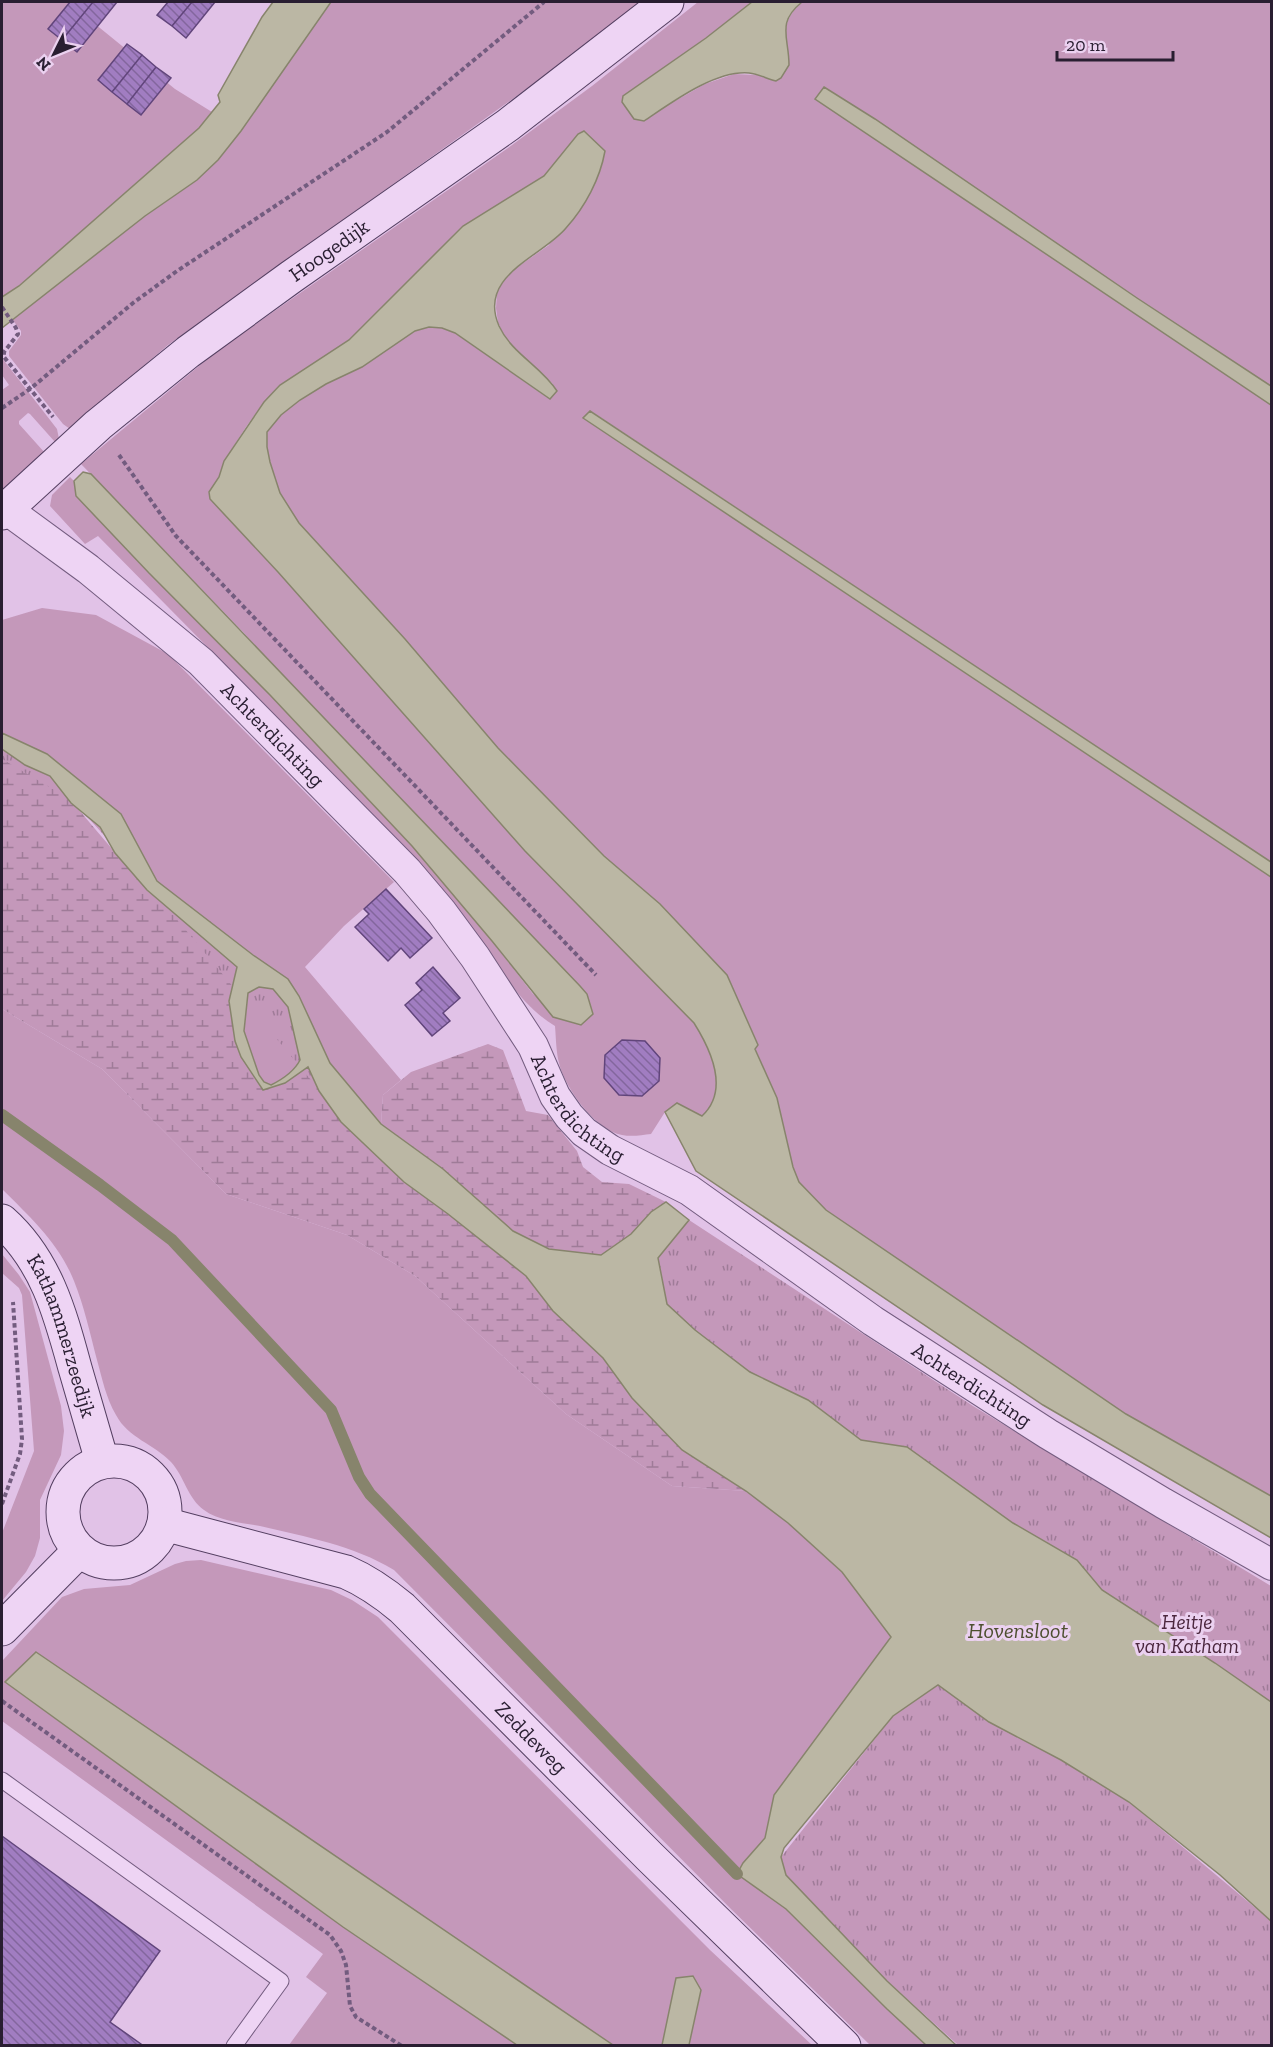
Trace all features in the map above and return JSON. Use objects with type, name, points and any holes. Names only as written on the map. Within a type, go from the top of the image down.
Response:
[{"type":"main road","name":"Hoogedijk","points":[[4,511],[98,425],[188,352],[508,125],[667,2]]},
{"type":"main road","name":"Kathammerzeedijk","points":[[2,1221],[15,1233],[33,1257],[49,1286],[63,1324],[102,1461]]},
{"type":"main road","points":[[102,1461],[119,1461],[137,1466],[156,1482],[164,1504],[164,1524],[159,1537],[138,1557],[122,1563],[98,1561],[80,1551],[70,1540],[64,1527],[62,1511],[66,1491],[82,1471],[102,1461]]},
{"type":"main road","name":"Zeddeweg","points":[[164,1524],[346,1572],[368,1581],[386,1594],[844,2046]]},
{"type":"main road","points":[[2,1629],[80,1551]]},
{"type":"street","name":"Achterdichting","points":[[4,511],[88,569],[201,662],[406,871],[441,911],[475,957],[533,1046],[555,1096],[584,1132],[610,1150],[689,1190],[873,1321],[1047,1434],[1272,1564]]},
{"type":"lane","points":[[2,1780],[281,1981],[234,2046]]},
{"type":"path","points":[[2,408],[30,388],[133,303],[177,271],[387,132],[544,2]]},
{"type":"path","points":[[2,307],[18,334],[4,352],[4,357],[56,421]]},
{"type":"path","points":[[98,425],[176,536],[596,975]]},
{"type":"path","points":[[2,1504],[20,1454],[22,1439],[12,1297]]},
{"type":"path","points":[[2,1701],[330,1935],[341,1951],[346,1965],[350,2006],[356,2017],[402,2046]]},
{"type":"green space","points":[[2,2],[68,2],[175,89],[212,112],[199,128],[19,286],[2,297]]},
{"type":"green space","points":[[331,2],[640,2],[532,85],[168,345],[70,429],[63,424],[9,356],[9,351],[21,335],[21,331],[12,319],[145,216],[197,180],[218,160],[241,131]]},
{"type":"green space","points":[[698,2],[752,2],[706,38],[623,96],[675,101],[705,84],[734,74],[758,75],[772,80],[789,59],[786,28],[791,14],[802,2],[1271,2],[1271,386],[824,87],[815,99],[1271,405],[1271,862],[591,411],[583,418],[1271,877],[1271,1496],[1126,1414],[826,1210],[799,1182],[793,1167],[777,1098],[755,1048],[758,1044],[727,975],[660,904],[604,856],[498,748],[405,639],[299,523],[280,493],[270,462],[267,432],[281,415],[300,400],[326,384],[362,367],[415,331],[429,327],[442,328],[455,333],[549,399],[557,391],[552,383],[523,358],[506,339],[498,323],[497,292],[509,273],[549,245],[584,131],[578,134],[544,176],[463,226],[349,340],[280,385],[246,427],[224,461],[219,477],[209,493],[210,499],[278,572],[525,851],[694,1023],[706,1045],[715,1070],[715,1094],[710,1106],[702,1116],[677,1103],[665,1112],[651,1134],[633,1136],[612,1132],[592,1117],[575,1096],[562,1073],[557,1054],[555,1026],[533,1009],[514,989],[444,897],[379,821],[98,536],[85,544],[50,506],[52,495],[70,477],[74,481],[76,496],[270,695],[412,846],[492,941],[533,994],[581,1025],[244,633],[81,464],[217,351],[508,148],[592,86]]},
{"type":"green space","points":[[2,358],[57,429],[59,439],[55,442],[28,413],[19,421],[19,424],[45,453],[2,493],[2,390],[9,385],[2,375]]},
{"type":"green space","points":[[42,608],[96,615],[168,654],[394,882],[344,926],[305,967],[401,1080],[383,1095],[381,1124],[330,1063],[299,996],[288,979],[157,881],[121,814],[47,754],[2,733],[2,620]]},
{"type":"green space","name":"Heitje van Katham","points":[[2,733],[121,815],[157,881],[288,979],[299,996],[330,1063],[381,1124],[444,1170],[479,1202],[549,1249],[601,1255],[666,1202],[689,1220],[973,1406],[1271,1586],[1271,1798],[346,1122],[139,874],[73,801],[2,759]]},
{"type":"green space","points":[[2,749],[50,776],[147,890],[237,967],[229,1001],[263,1090],[285,1083],[308,1067],[319,1091],[341,1122],[404,1182],[526,1276],[553,1311],[603,1358],[632,1398],[682,1450],[746,1491],[672,1486],[566,1414],[415,1276],[347,1235],[226,1194],[102,1069],[2,1009]]},
{"type":"green space","points":[[248,993],[300,1060],[288,1075],[271,1085],[264,1082],[259,1075],[244,1031]]},
{"type":"green space","points":[[2,1009],[102,1069],[226,1194],[347,1235],[415,1276],[566,1414],[672,1486],[746,1491],[788,1523],[842,1572],[891,1637],[774,1795],[765,1838],[743,1863],[737,1874],[786,1909],[926,2045],[870,2045],[732,1910],[394,1570],[346,1548],[210,1514],[194,1500],[171,1462],[127,1430],[107,1395],[81,1300],[68,1267],[43,1231],[2,1189]]},
{"type":"green space","points":[[488,1044],[503,1050],[526,1111],[548,1115],[577,1151],[583,1167],[602,1182],[629,1184],[666,1202],[651,1212],[631,1234],[601,1255],[549,1249],[513,1231],[443,1169],[381,1124],[383,1095],[411,1072]]},
{"type":"green space","points":[[2,1254],[30,1292],[61,1406],[64,1431],[61,1455],[40,1500],[40,1538],[35,1556],[26,1572],[2,1601],[2,1533],[34,1451],[22,1295],[19,1288],[2,1273]]},
{"type":"green space","points":[[201,1560],[331,1590],[378,1617],[710,1950],[812,2045],[689,2045],[701,1990],[676,1978],[662,2045],[613,2045],[36,1653],[6,1683],[343,1927],[517,2045],[289,2045],[327,1993],[306,1977],[323,1954],[2,1721],[2,1661],[62,1597],[84,1589],[130,1585],[175,1564]]},
{"type":"green space","points":[[938,1685],[1129,1802],[1271,1921],[1271,2045],[958,2045],[776,1880],[781,1857],[893,1716]]},
{"type":"water","points":[[273,2],[331,2],[241,131],[218,160],[197,180],[145,216],[2,328],[2,297],[19,286],[199,128],[220,102],[218,95],[262,17]]},
{"type":"water","points":[[752,2],[802,2],[786,24],[789,65],[781,78],[776,81],[756,74],[736,73],[694,89],[644,121],[634,119],[622,102],[623,96],[706,38]]},
{"type":"water","points":[[824,87],[1271,386],[1271,405],[815,99]]},
{"type":"water","points":[[584,131],[605,151],[591,192],[566,228],[504,280],[497,293],[495,308],[499,326],[505,336],[557,391],[550,399],[455,333],[442,328],[429,327],[415,331],[362,367],[326,384],[300,400],[281,415],[267,432],[270,462],[280,493],[299,523],[405,639],[498,748],[604,856],[660,904],[727,975],[758,1045],[755,1049],[777,1098],[793,1167],[799,1182],[826,1210],[1126,1414],[1271,1496],[1271,1538],[1043,1405],[696,1171],[665,1112],[677,1103],[702,1116],[710,1106],[715,1094],[715,1070],[706,1045],[694,1023],[525,851],[278,572],[210,499],[209,492],[219,477],[224,461],[264,402],[280,385],[349,340],[463,226],[544,176],[578,134]]},
{"type":"water","points":[[590,411],[1271,862],[1271,877],[583,418]]},
{"type":"water","points":[[83,472],[91,474],[580,986],[587,994],[593,1014],[581,1025],[553,1017],[412,846],[270,695],[76,496],[74,481]]},
{"type":"water","name":"Hovensloot","points":[[2,733],[47,754],[121,814],[157,881],[288,979],[299,996],[330,1063],[381,1124],[443,1169],[513,1231],[549,1249],[601,1255],[631,1234],[651,1212],[666,1202],[689,1220],[658,1258],[667,1304],[695,1330],[750,1372],[808,1400],[861,1440],[907,1447],[1013,1523],[1077,1560],[1102,1590],[1271,1702],[1271,1921],[1220,1875],[1129,1802],[1061,1760],[989,1722],[938,1685],[893,1716],[784,1848],[781,1857],[786,1875],[887,1981],[956,2045],[926,2045],[786,1909],[737,1874],[743,1863],[765,1838],[774,1795],[891,1637],[842,1572],[788,1523],[746,1491],[682,1450],[632,1398],[603,1358],[553,1311],[526,1276],[404,1182],[341,1122],[319,1091],[308,1067],[285,1083],[263,1090],[241,1057],[235,1041],[229,1001],[237,967],[147,890],[115,853],[100,827],[71,803],[50,776],[25,765],[2,749]],"holes":[[[259,987],[273,989],[288,1007],[300,1060],[288,1075],[271,1085],[264,1082],[259,1075],[244,1031],[248,993]]]},
{"type":"water","points":[[36,1652],[613,2045],[517,2045],[343,1927],[5,1682]]},
{"type":"water","points":[[693,1976],[701,1990],[689,2045],[662,2045],[676,1978]]},
{"type":"building","points":[[70,2],[93,2],[62,40],[48,29]]},
{"type":"building","points":[[93,2],[117,2],[77,52],[62,40]]},
{"type":"building","points":[[168,2],[192,2],[172,26],[157,15]]},
{"type":"building","points":[[192,2],[215,2],[186,38],[172,26]]},
{"type":"building","points":[[127,44],[142,55],[112,92],[98,80]]},
{"type":"building","points":[[142,55],[156,67],[127,104],[112,92]]},
{"type":"building","points":[[156,67],[171,78],[141,115],[127,104]]},
{"type":"building","points":[[386,889],[432,938],[410,958],[401,948],[388,961],[355,927],[369,914],[364,909]]},
{"type":"building","points":[[433,967],[460,998],[443,1013],[450,1021],[432,1036],[405,1005],[422,990],[416,983]]},
{"type":"building","points":[[622,1040],[645,1041],[660,1058],[659,1081],[642,1096],[619,1095],[604,1078],[605,1055]]},
{"type":"building","points":[[2,1836],[160,1951],[110,2022],[141,2044],[139,2046],[2,2046]]},
{"type":"waterway","points":[[2,1115],[172,1240],[331,1410],[359,1477],[370,1494],[737,1874]]}]
